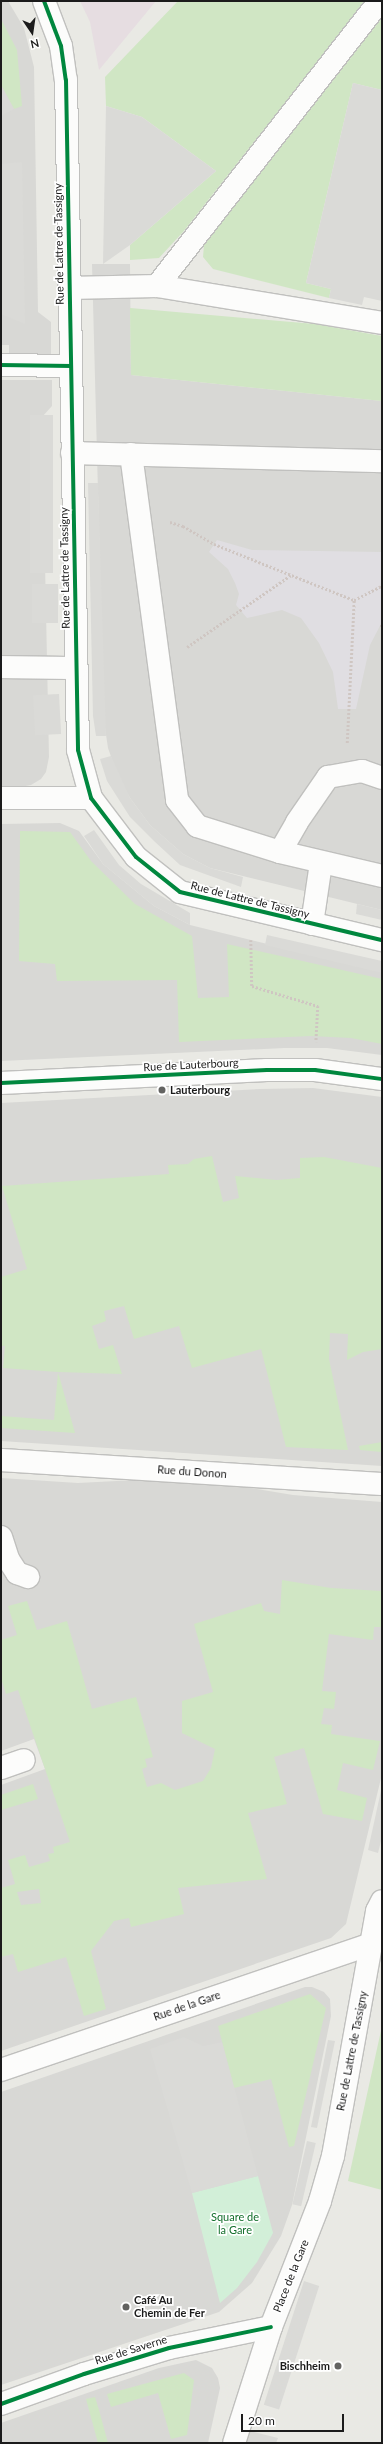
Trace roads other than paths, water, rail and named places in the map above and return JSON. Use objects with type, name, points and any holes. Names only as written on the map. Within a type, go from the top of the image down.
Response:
[{"type":"street","name":"Rue de Lattre de Tassigny","points":[[44,1],[61,46],[66,80],[78,750],[91,798],[136,857],[180,892],[382,940]]},
{"type":"street","points":[[157,286],[380,1]]},
{"type":"street","points":[[69,288],[157,286],[382,323]]},
{"type":"street","points":[[1,365],[70,366]]},
{"type":"street","points":[[72,453],[382,461]]},
{"type":"street","points":[[131,454],[177,800],[197,826],[280,852],[321,863],[382,876]]},
{"type":"street","points":[[1,667],[76,668]]},
{"type":"street","points":[[280,852],[297,822],[328,777],[362,771],[382,778]]},
{"type":"street","points":[[1,798],[91,798]]},
{"type":"street","points":[[312,924],[321,863]]},
{"type":"street","name":"Rue de Lauterbourg","points":[[1,1083],[315,1070],[382,1079]]},
{"type":"street","name":"Rue du Donon","points":[[1,1460],[382,1484]]},
{"type":"street","points":[[1,1537],[8,1560],[17,1573],[28,1577]]},
{"type":"street","points":[[1,1768],[24,1760]]},
{"type":"street","name":"Rue de Lattre de Tassigny","points":[[320,2202],[333,2156],[373,1943],[376,1911],[382,1901]]},
{"type":"street","name":"Rue de la Gare","points":[[1,2070],[373,1943]]},
{"type":"street","name":"Place de la Gare","points":[[234,2443],[271,2327],[320,2202]]},
{"type":"street","name":"Rue de Saverne","points":[[1,2404],[84,2374],[169,2348],[271,2327]]},
{"type":"place","name":"Lauterbourg","points":[[162,1090]]},
{"type":"place","name":"Café Au Chemin de Fer","points":[[126,2307]]},
{"type":"place","name":"Bischheim","points":[[338,2366]]},
{"type":"park label","name":"Square de la Gare","points":[[235,2224]]}]
